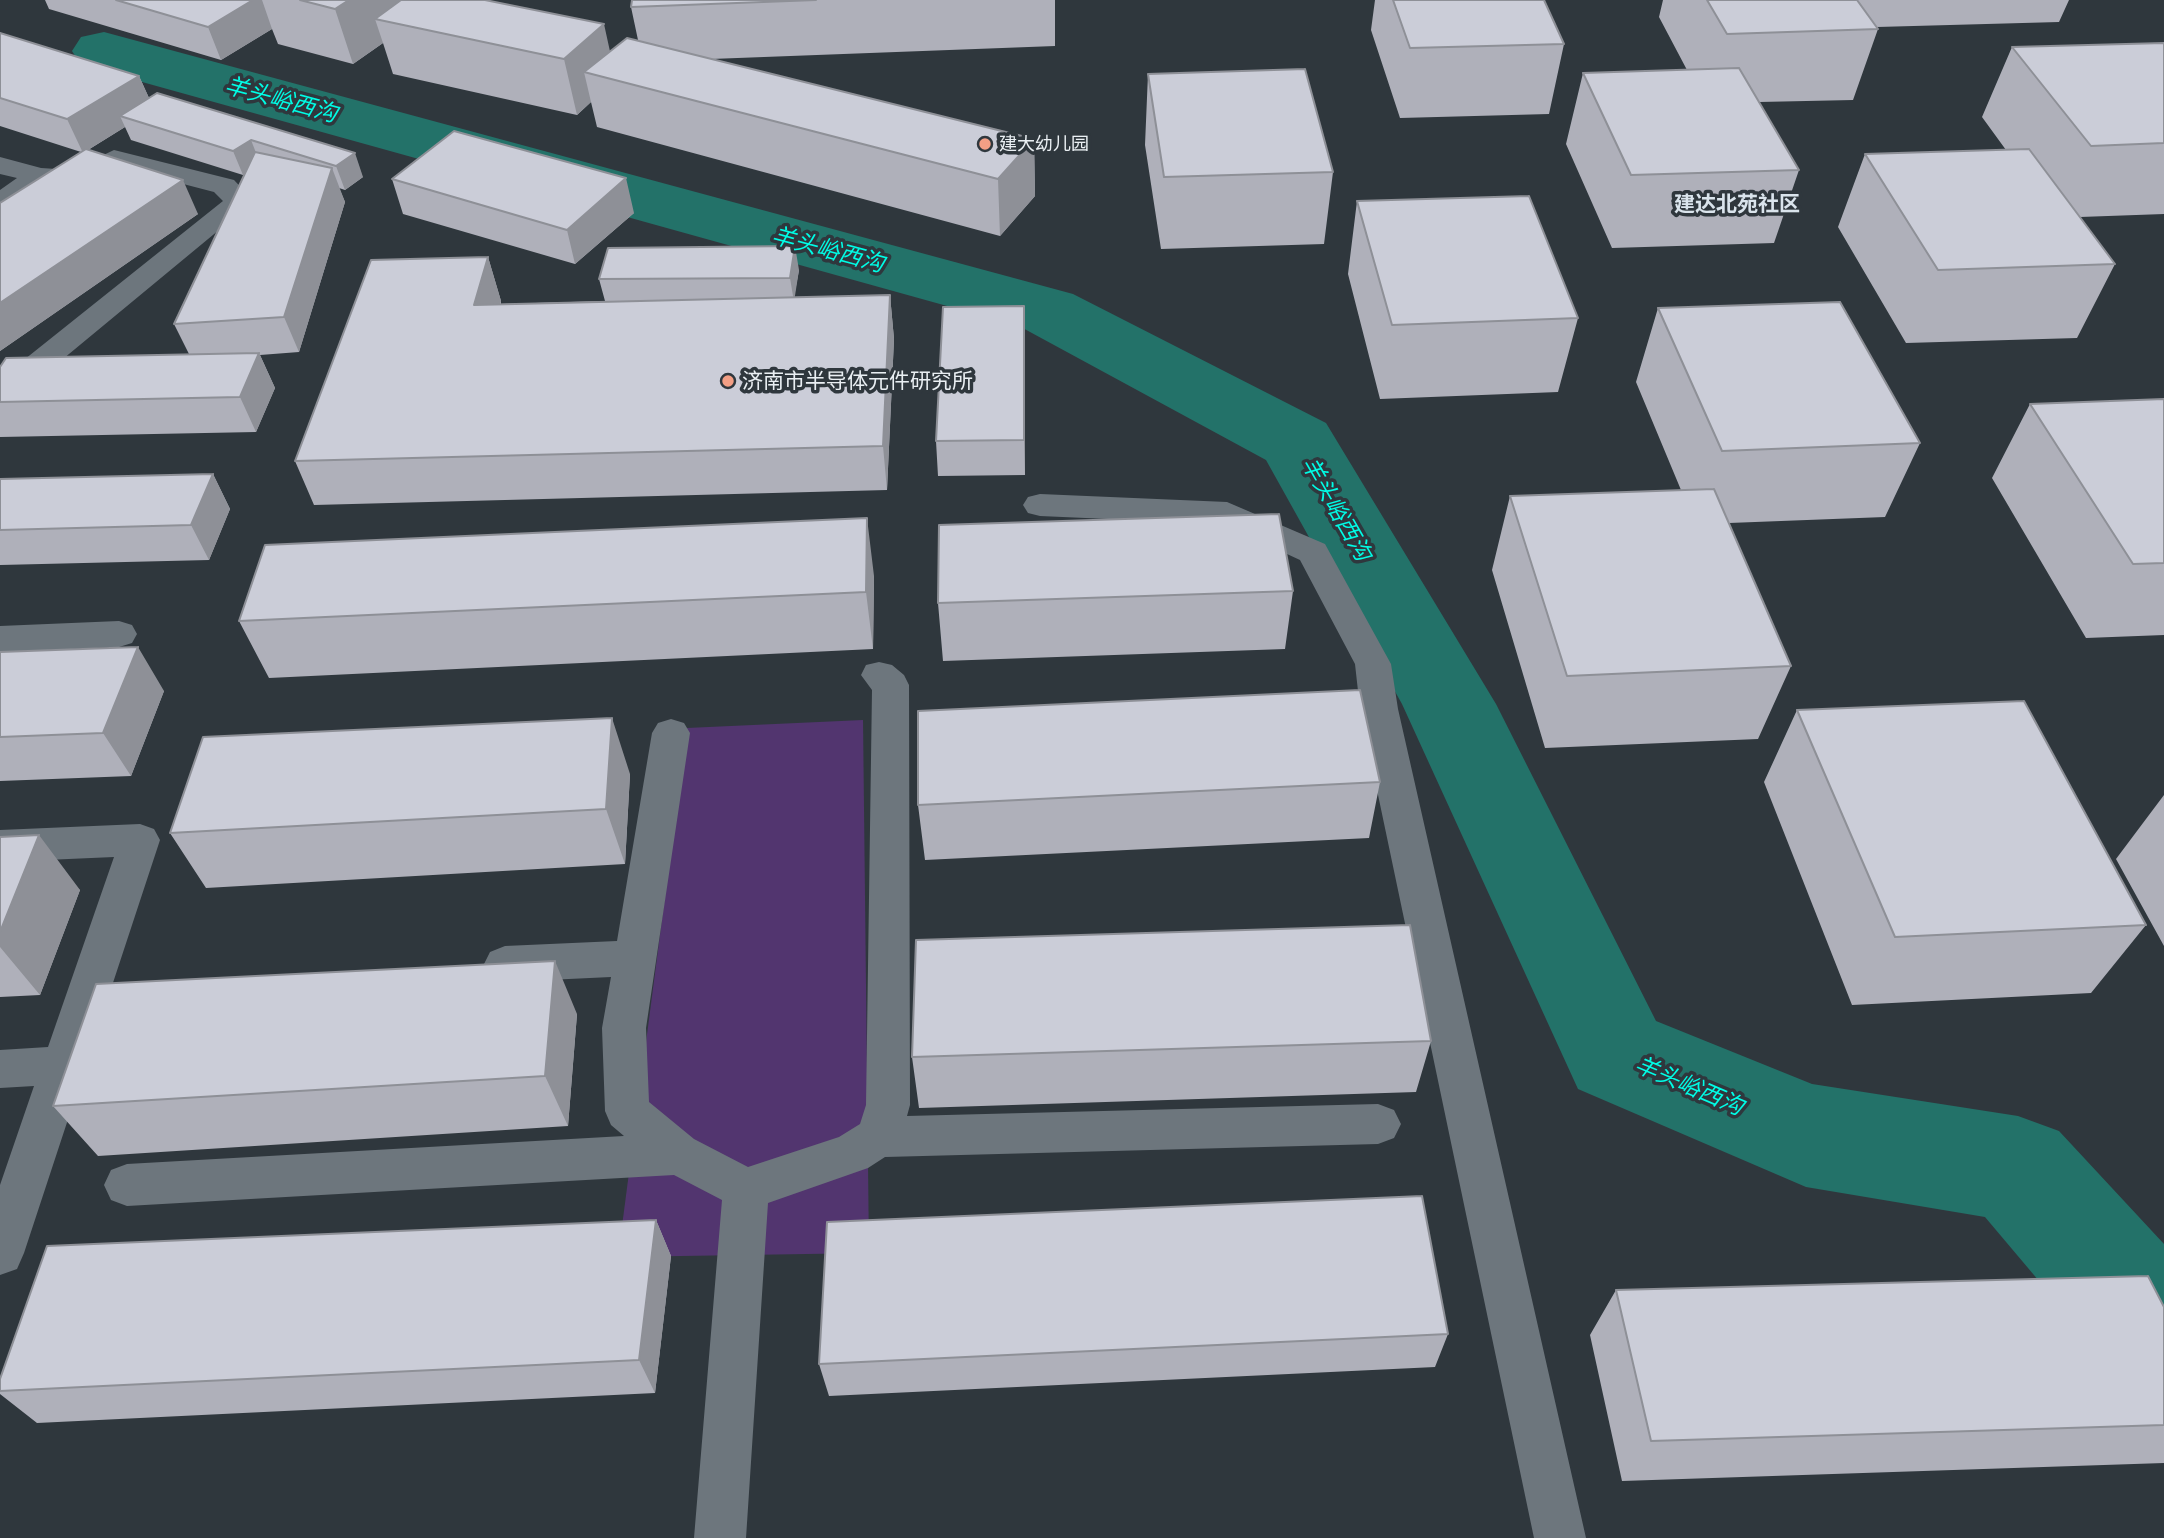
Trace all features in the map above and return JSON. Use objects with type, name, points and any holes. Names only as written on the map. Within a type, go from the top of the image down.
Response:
[{"type":"street","points":[[0,165],[39,176],[77,179],[114,158],[224,186],[240,201],[4,392],[0,400]]},
{"type":"street","points":[[0,202],[39,176]]},
{"type":"street","points":[[1040,505],[1227,513],[1313,552],[1373,664],[1365,710],[1426,924],[1560,1538]]},
{"type":"street","points":[[0,639],[119,634]]},
{"type":"street","points":[[879,675],[891,685],[905,724],[910,948],[888,1105],[879,1137]]},
{"type":"street","points":[[671,733],[624,1028],[627,1111],[678,1154],[746,1189],[852,1153],[879,1137],[1378,1124]]},
{"type":"street","points":[[0,846],[140,840],[0,1253]]},
{"type":"street","points":[[1385,926],[1426,924]]},
{"type":"street","points":[[470,966],[636,958]]},
{"type":"street","points":[[0,1069],[64,1065]]},
{"type":"street","points":[[127,1185],[678,1154]]},
{"type":"street","points":[[720,1538],[746,1189]]},
{"type":"shaded area","points":[[863,720],[869,1253],[618,1257],[687,728]]},
{"type":"building","points":[[116,0],[253,0],[208,27]]},
{"type":"building","points":[[300,0],[349,0],[335,9]]},
{"type":"building","points":[[401,0],[485,0],[604,24],[564,59],[375,19]]},
{"type":"building","points":[[632,0],[816,0],[631,7]]},
{"type":"building","points":[[1393,0],[1544,0],[1564,44],[1410,48]]},
{"type":"building","points":[[1707,0],[1857,0],[1878,29],[1727,34]]},
{"type":"building","points":[[0,33],[139,76],[67,119],[0,98]]},
{"type":"building","points":[[627,38],[1034,139],[998,179],[584,72]]},
{"type":"building","points":[[2164,43],[2164,143],[2091,146],[2012,47]]},
{"type":"building","points":[[1739,68],[1799,170],[1631,175],[1583,73]]},
{"type":"building","points":[[1305,69],[1333,172],[1164,177],[1148,74]]},
{"type":"building","points":[[157,93],[355,153],[336,166],[251,140],[233,151],[120,116]]},
{"type":"building","points":[[454,131],[626,178],[567,230],[392,179]]},
{"type":"building","points":[[86,149],[183,180],[0,303],[0,203]]},
{"type":"building","points":[[2029,149],[2115,264],[1938,270],[1865,154]]},
{"type":"building","points":[[255,152],[332,168],[284,317],[174,324]]},
{"type":"building","points":[[1529,196],[1578,318],[1392,325],[1357,201]]},
{"type":"building","points":[[795,246],[790,278],[599,279],[608,248]]},
{"type":"building","points":[[488,257],[474,305],[890,295],[883,446],[295,461],[371,260]]},
{"type":"building","points":[[1840,302],[1920,443],[1722,451],[1658,308]]},
{"type":"building","points":[[1024,306],[1024,440],[936,441],[943,307]]},
{"type":"building","points":[[259,353],[240,397],[0,402],[0,367],[6,358]]},
{"type":"building","points":[[2164,399],[2164,563],[2133,564],[2030,404]]},
{"type":"building","points":[[213,474],[191,525],[0,530],[0,479]]},
{"type":"building","points":[[1714,489],[1791,666],[1567,676],[1510,496]]},
{"type":"building","points":[[1279,514],[1293,591],[938,603],[939,525]]},
{"type":"building","points":[[867,518],[866,592],[239,621],[265,545]]},
{"type":"building","points":[[138,647],[103,733],[0,737],[0,652]]},
{"type":"building","points":[[1360,690],[1380,782],[918,805],[918,711]]},
{"type":"building","points":[[2024,701],[2146,925],[1895,937],[1797,710]]},
{"type":"building","points":[[612,718],[606,809],[170,833],[203,737]]},
{"type":"building","points":[[39,835],[0,932],[0,837]]},
{"type":"building","points":[[1410,925],[1431,1041],[912,1057],[916,940]]},
{"type":"building","points":[[555,961],[545,1076],[53,1106],[96,984]]},
{"type":"building","points":[[1422,1196],[1448,1334],[819,1364],[827,1222]]},
{"type":"building","points":[[656,1220],[639,1360],[0,1391],[0,1379],[47,1246]]},
{"type":"building","points":[[2148,1276],[2164,1307],[2164,1425],[1651,1441],[1616,1290]]},
{"type":"waterway","name":"羊头峪西沟","points":[[104,51],[1046,310],[1297,442],[1449,704],[1617,1055],[1806,1135],[2018,1169],[2164,1334]]},
{"type":"place","name":"建大幼儿园","points":[[985,144]]},
{"type":"place","name":"济南市半导体元件研究所","points":[[728,381]]},
{"type":"district","name":"建达北苑社区","points":[[1737,204]]}]
